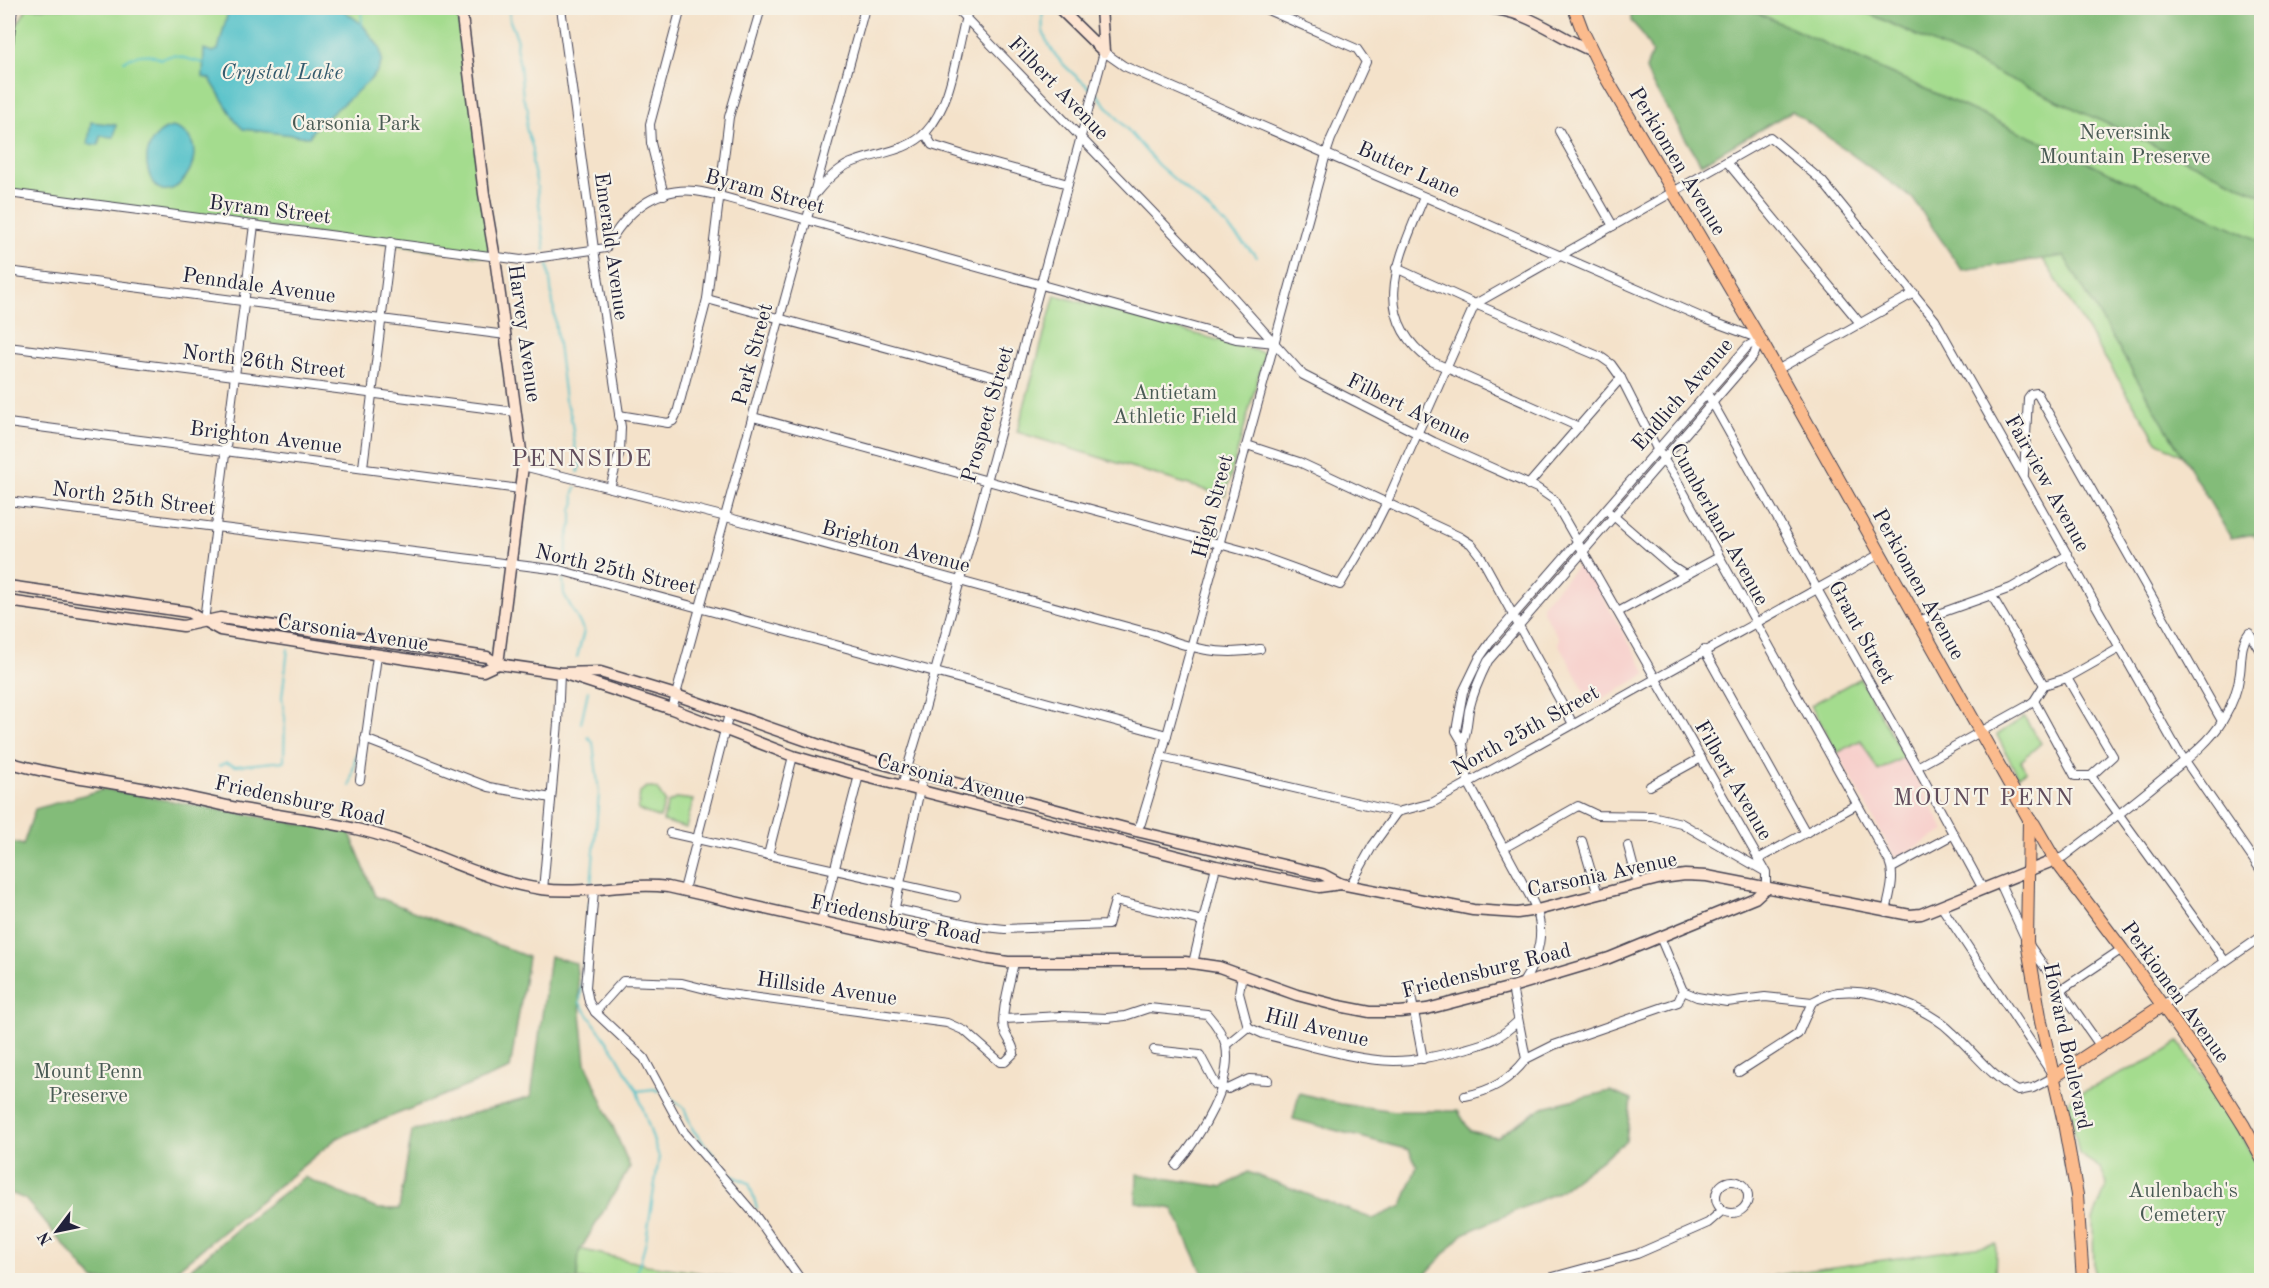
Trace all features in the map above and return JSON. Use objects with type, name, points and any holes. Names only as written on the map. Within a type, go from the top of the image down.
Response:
[{"type":"main road","name":"Perkiomen Avenue","points":[[1574,8],[1592,51],[1760,339],[2029,819],[2055,860],[2210,1072],[2260,1151]]},
{"type":"main road","name":"Howard Boulevard","points":[[2029,819],[2027,942],[2077,1195],[2083,1281]]},
{"type":"main road","points":[[2054,1077],[2163,1005]]},
{"type":"street","name":"Harvey Avenue","points":[[461,8],[484,194],[495,258],[523,466],[498,664]]},
{"type":"street","name":"Emerald Avenue","points":[[561,8],[621,427],[620,451],[610,488]]},
{"type":"street","points":[[664,195],[651,143],[650,124],[681,8]]},
{"type":"street","points":[[619,415],[662,423],[673,421],[677,413],[707,299],[729,117],[760,8]]},
{"type":"street","name":"Park Street","points":[[672,709],[865,8]]},
{"type":"street","name":"Filbert Avenue","points":[[956,8],[1218,280],[1303,375],[1417,434],[1528,484],[1553,499],[1766,872],[1766,888]]},
{"type":"street","points":[[813,196],[826,181],[849,164],[914,142],[925,134],[938,117],[943,105],[962,36],[965,16],[970,8]]},
{"type":"street","name":"Butter Lane","points":[[1059,8],[1104,52],[1124,66],[1708,320],[1760,339]]},
{"type":"street","points":[[1101,8],[1104,52]]},
{"type":"street","name":"High Street","points":[[1136,831],[1141,823],[1161,757],[1326,154],[1366,62],[1357,49],[1263,8]]},
{"type":"street","points":[[1484,8],[1503,9],[1531,19],[1592,51]]},
{"type":"street","points":[[8,54],[11,13]]},
{"type":"street","name":"Prospect Street","points":[[902,785],[1104,52]]},
{"type":"street","points":[[1559,131],[1613,226]]},
{"type":"street","points":[[925,134],[932,145],[1068,184]]},
{"type":"street","name":"Fairview Avenue","points":[[1727,162],[1770,137],[1822,181],[1935,320],[2184,761],[2262,872]]},
{"type":"street","points":[[753,417],[1252,553],[1340,585],[1386,504],[1474,304],[1727,162],[1860,323]]},
{"type":"street","name":"Byram Street","points":[[8,194],[521,260],[606,248],[618,227],[629,214],[642,205],[664,195],[690,191],[718,196],[807,220],[1236,339],[1275,343]]},
{"type":"street","points":[[1424,197],[1396,268],[1394,295],[1400,324],[1420,352],[1446,368],[1579,427]]},
{"type":"street","points":[[204,621],[218,526],[254,225]]},
{"type":"street","points":[[363,467],[391,242]]},
{"type":"street","name":"Cumberland Avenue","points":[[1396,268],[1474,304],[1601,357],[1611,364],[1621,378],[1658,449],[1892,868]]},
{"type":"street","name":"Penndale Avenue","points":[[8,271],[506,335]]},
{"type":"street","points":[[1777,370],[1914,293]]},
{"type":"street","points":[[707,299],[1014,382]]},
{"type":"street","name":"Endlich Avenue","points":[[1517,986],[1530,972],[1538,948],[1540,921],[1537,910],[1468,782],[1463,743],[1456,731],[1463,692],[1480,657],[1513,616],[1748,346],[1760,339]]},
{"type":"street","name":"Endlich Avenue","points":[[1463,743],[1477,682],[1488,661],[1712,401],[1754,356],[1760,339]]},
{"type":"street","name":"North 26th Street","points":[[8,347],[516,412]]},
{"type":"street","points":[[1528,484],[1621,378]]},
{"type":"street","name":"Grant Street","points":[[1707,393],[1983,889]]},
{"type":"street","points":[[2024,476],[2028,398],[2031,394],[2037,393],[2222,720]]},
{"type":"street","name":"Brighton Avenue","points":[[8,423],[520,489]]},
{"type":"street","points":[[1247,445],[1299,462],[1471,544],[1481,557],[1573,724]]},
{"type":"street","name":"Brighton Avenue","points":[[523,466],[726,517],[1153,634],[1190,648],[1239,654],[1260,649]]},
{"type":"street","name":"North 25th Street","points":[[8,501],[559,570],[935,670],[1167,735]]},
{"type":"street","points":[[1606,509],[1671,566],[1685,575]]},
{"type":"street","name":"North 25th Street","points":[[1161,757],[1397,812],[1432,803],[1880,554]]},
{"type":"street","points":[[1918,621],[2011,588],[2068,555]]},
{"type":"street","points":[[1618,612],[1719,556]]},
{"type":"street","name":"Carsonia Avenue","points":[[8,586],[188,612],[220,630],[377,656],[483,671],[498,664]]},
{"type":"street","points":[[1992,596],[2044,685]]},
{"type":"street","name":"Carsonia Avenue","points":[[8,601],[183,626],[220,618],[487,657],[498,664],[560,673],[672,709],[793,756],[858,775],[1216,866],[1319,887],[1346,885]]},
{"type":"street","points":[[2055,860],[2063,857],[2119,814],[2208,740],[2236,694],[2243,641],[2249,633],[2262,654]]},
{"type":"street","points":[[1917,767],[2034,701],[2044,685],[2067,678],[2121,648]]},
{"type":"street","points":[[1704,650],[1806,833]]},
{"type":"street","points":[[360,780],[377,656]]},
{"type":"street","name":"Carsonia Avenue","points":[[560,673],[600,672],[676,695],[842,753],[923,775],[1136,831],[1322,874],[1346,885],[1484,912],[1517,913],[1537,910],[1673,876],[1696,875],[1886,912],[1921,914],[2055,860]]},
{"type":"street","points":[[543,890],[558,723],[560,673]]},
{"type":"street","points":[[2034,701],[2075,776],[2091,776],[2113,756],[2067,678]]},
{"type":"street","points":[[684,891],[729,714]]},
{"type":"street","points":[[365,739],[489,787],[551,798]]},
{"type":"street","points":[[768,855],[793,756]]},
{"type":"street","points":[[1650,786],[1701,758]]},
{"type":"street","name":"Friedensburg Road","points":[[8,762],[46,772],[357,829],[386,837],[506,882],[543,890],[568,892],[656,886],[987,959],[1014,962],[1167,961],[1193,963],[1219,967],[1286,992],[1339,1006],[1382,1012],[1415,1010],[1517,986],[1609,958],[1755,898],[1766,888]]},
{"type":"street","points":[[821,922],[858,775]]},
{"type":"street","points":[[891,926],[923,775]]},
{"type":"street","points":[[2091,776],[2225,962]]},
{"type":"street","points":[[1758,859],[1856,805]]},
{"type":"street","points":[[1504,848],[1578,806],[1597,815],[1652,816],[1681,823],[1766,872]]},
{"type":"street","points":[[1346,885],[1397,812]]},
{"type":"street","points":[[670,833],[956,897]]},
{"type":"street","points":[[1886,912],[1892,868],[1954,834]]},
{"type":"street","points":[[1582,841],[1598,895]]},
{"type":"street","points":[[1628,846],[1638,884]]},
{"type":"street","points":[[1193,963],[1216,866]]},
{"type":"street","points":[[2000,883],[2027,942],[2101,1047]]},
{"type":"street","points":[[594,890],[586,987],[589,1002],[595,1012],[644,1058],[684,1132],[755,1215],[801,1281]]},
{"type":"street","points":[[895,909],[976,926],[1017,929],[1108,925],[1115,901],[1203,921]]},
{"type":"street","points":[[1660,937],[1683,991],[1697,997],[1727,1002],[1776,997],[1812,1002],[1838,992],[1872,995],[1920,1009],[1940,1021],[1994,1075],[2015,1090],[2028,1090],[2054,1077],[1941,906]]},
{"type":"street","points":[[2163,1005],[2262,936]]},
{"type":"street","points":[[2061,990],[2122,949]]},
{"type":"street","points":[[1014,962],[1004,1019],[1061,1016],[1107,1018],[1125,1016],[1149,1008],[1202,1012],[1214,1021],[1226,1045],[1227,1062],[1222,1087],[1201,1129],[1176,1165]]},
{"type":"street","points":[[1242,974],[1239,993],[1248,1027]]},
{"type":"street","name":"Hillside Avenue","points":[[595,1012],[624,981],[672,982],[721,993],[947,1023],[965,1031],[1000,1062],[1005,1062],[1014,1053],[1014,1048],[1004,1029],[1004,1019]]},
{"type":"street","points":[[1409,985],[1423,1059]]},
{"type":"street","points":[[1517,986],[1518,1021],[1526,1059]]},
{"type":"street","points":[[1466,1096],[1477,1094],[1504,1081],[1526,1059],[1554,1045],[1678,1002],[1683,991]]},
{"type":"street","points":[[1739,1072],[1798,1034],[1812,1002]]},
{"type":"street","name":"Hill Avenue","points":[[1226,1045],[1248,1027],[1263,1034],[1369,1059],[1393,1061],[1423,1059],[1488,1043],[1504,1034],[1518,1021]]},
{"type":"street","points":[[1154,1050],[1200,1055],[1216,1085],[1228,1089],[1255,1078],[1268,1080]]},
{"type":"street","points":[[1730,1181],[1740,1183],[1747,1190],[1746,1205],[1738,1212],[1723,1210],[1716,1196],[1720,1186],[1730,1181]]},
{"type":"street","points":[[1542,1281],[1637,1254],[1708,1223],[1723,1210]]},
{"type":"shaded area","points":[[1582,561],[1647,674],[1592,704],[1542,609],[1542,605]]},
{"type":"shaded area","points":[[1860,678],[1945,831],[1895,858],[1811,705]]},
{"type":"green space","name":"Carsonia Park","points":[[27,8],[457,8],[495,258],[8,193],[8,51],[14,30]]},
{"type":"green space","points":[[1631,8],[1747,8],[2261,241],[2261,539],[2256,534],[2231,538],[2064,256],[1962,270],[1913,199],[1792,111],[1701,164],[1651,82],[1646,69],[1652,52],[1641,32],[1631,21]]},
{"type":"green space","name":"Neversink Mountain Preserve","points":[[1633,8],[2261,8],[2261,544],[2226,509],[2197,465],[2157,441],[2047,265],[1934,123]]},
{"type":"green space","points":[[1857,8],[2261,8],[2261,195]]},
{"type":"green space","name":"Antietam Athletic Field","points":[[1055,295],[1265,353],[1225,496],[1017,432]]},
{"type":"green space","points":[[1860,678],[1904,757],[1878,771],[1861,740],[1837,753],[1811,705]]},
{"type":"green space","points":[[2024,717],[2041,743],[2021,761],[2027,771],[2018,776],[1997,735]]},
{"type":"green space","points":[[647,787],[657,789],[665,801],[660,818],[638,810],[640,792]]},
{"type":"green space","name":"Mount Penn Preserve","points":[[104,789],[350,833],[375,896],[528,957],[510,1069],[337,1138],[164,1280],[94,1280],[25,1199],[8,1192],[8,841],[23,845],[35,809]]},
{"type":"green space","points":[[677,798],[693,800],[686,828],[663,821],[668,803]]},
{"type":"green space","points":[[550,956],[576,963],[586,1063],[630,1167],[579,1252],[577,1280],[178,1280],[243,1224],[304,1177],[377,1209],[399,1209],[412,1131],[531,1097]]},
{"type":"green space","name":"Aulenbach's Cemetery","points":[[2179,1042],[2225,1109],[2249,1148],[2261,1175],[2261,1280],[2094,1280],[2093,1220],[2107,1184],[2100,1168],[2079,1154],[2068,1103],[2072,1097],[2156,1057]]},
{"type":"green space","points":[[1610,1091],[1631,1100],[1626,1141],[1558,1192],[1463,1234],[1420,1280],[1295,1280],[1249,1275],[1247,1280],[1206,1280],[1173,1209],[1136,1202],[1137,1174],[1223,1187],[1248,1172],[1373,1219],[1402,1206],[1417,1166],[1409,1150],[1293,1119],[1299,1093],[1341,1104],[1396,1111],[1458,1111],[1470,1131],[1497,1137],[1543,1107]]},
{"type":"green space","points":[[500,1230],[647,1265],[750,1280],[460,1280]]},
{"type":"green space","points":[[1996,1244],[1995,1280],[1742,1280]]},
{"type":"water","name":"Crystal Lake","points":[[229,8],[340,8],[362,24],[380,48],[382,61],[377,72],[369,81],[314,129],[309,137],[243,129],[236,122],[210,79],[203,77],[204,49],[212,52],[218,50]]},
{"type":"water","points":[[91,122],[116,125],[114,137],[100,136],[99,145],[88,144]]},
{"type":"water","points":[[172,127],[187,136],[194,148],[193,163],[177,186],[166,190],[156,186],[148,170],[147,156],[148,149],[155,138]]},
{"type":"waterway","points":[[361,8],[362,24]]},
{"type":"waterway","points":[[509,8],[510,21],[517,38],[516,47],[523,98],[528,109],[526,128],[533,149],[532,164],[545,250]]},
{"type":"waterway","points":[[1042,8],[1043,31],[1050,48],[1062,63],[1091,89]]},
{"type":"waterway","points":[[124,61],[143,55],[161,59],[173,55],[203,63]]},
{"type":"waterway","points":[[1095,92],[1158,165],[1219,218],[1257,257]]},
{"type":"waterway","points":[[548,264],[565,400],[571,415],[575,448],[581,463],[578,472]]},
{"type":"waterway","points":[[566,565],[567,540],[572,523],[572,510],[575,502],[573,495],[576,487]]},
{"type":"waterway","points":[[563,579],[564,594],[584,631],[577,657]]},
{"type":"waterway","points":[[219,766],[226,763],[235,766],[284,761],[285,719],[282,697],[288,649]]},
{"type":"waterway","points":[[581,723],[588,691]]},
{"type":"waterway","points":[[588,737],[593,743],[599,793],[591,885]]},
{"type":"waterway","points":[[350,786],[356,754]]},
{"type":"waterway","points":[[345,818],[347,804]]},
{"type":"waterway","points":[[589,902],[580,1003],[616,1054],[637,1091],[654,1089],[659,1091]]},
{"type":"waterway","points":[[598,1280],[636,1276],[646,1241],[659,1157],[637,1091]]},
{"type":"waterway","points":[[667,1095],[684,1108],[693,1130],[730,1175],[749,1183],[757,1208]]},
{"type":"district","name":"PENNSIDE","points":[[582,458]]},
{"type":"district","name":"MOUNT PENN","points":[[1984,797]]}]
